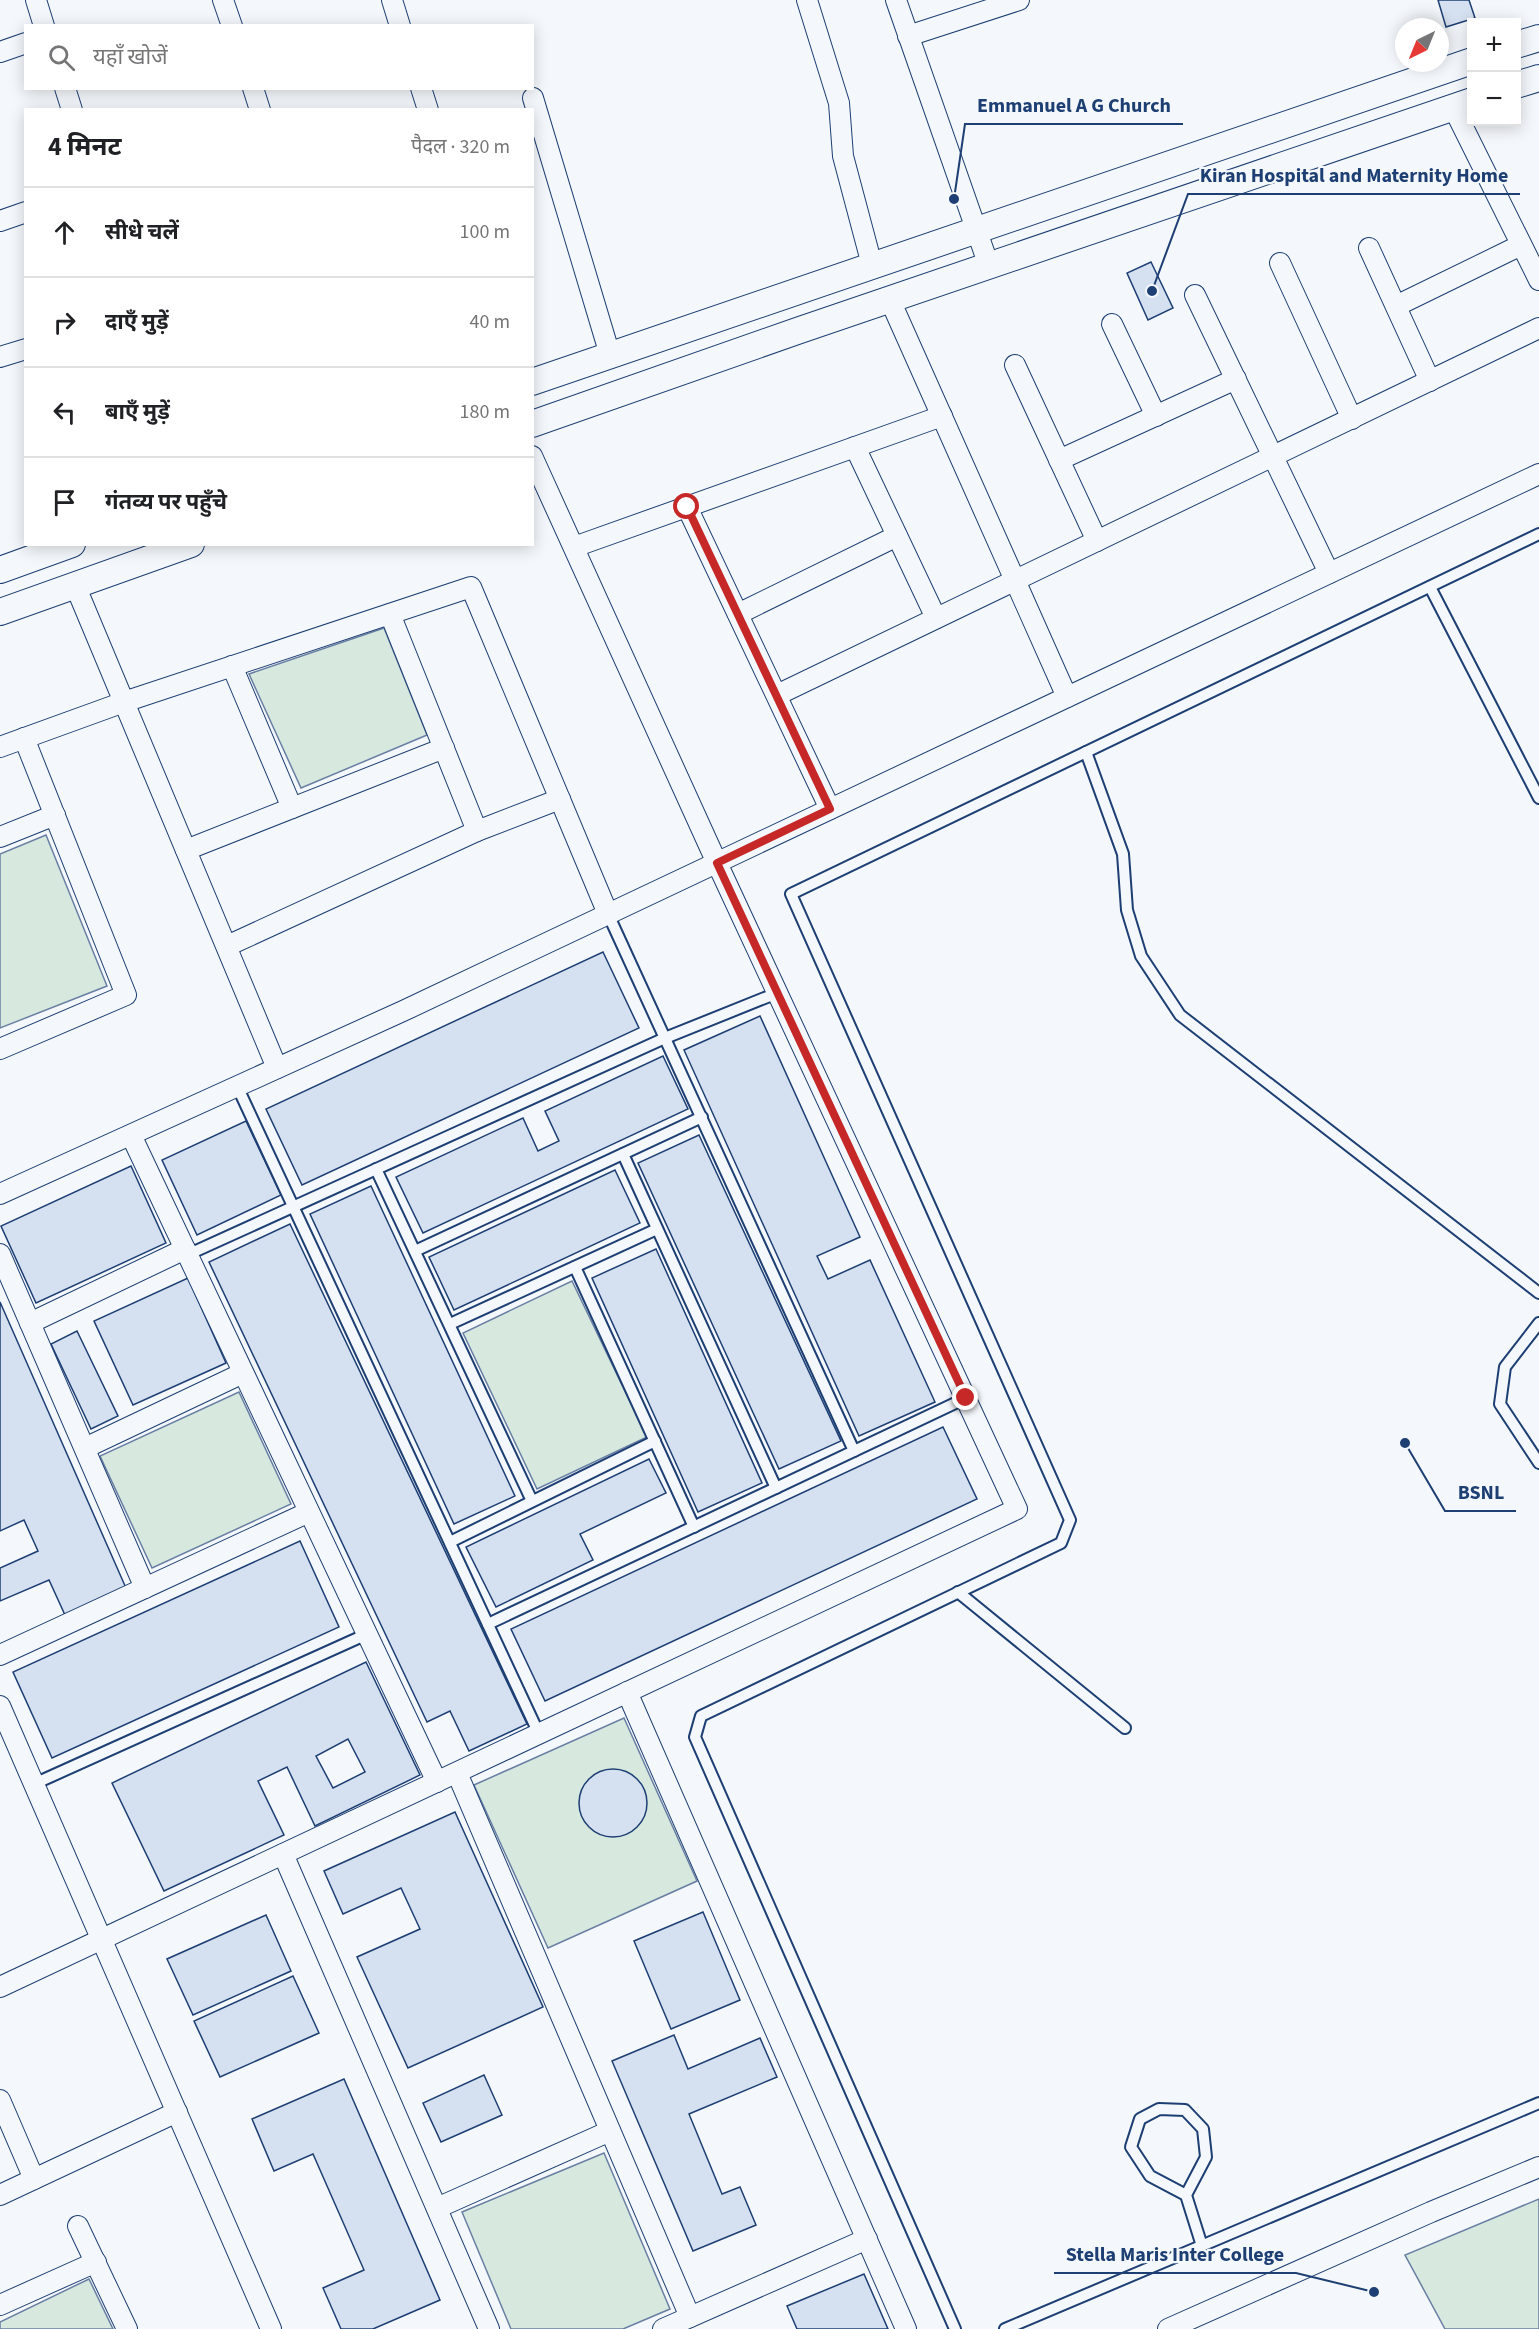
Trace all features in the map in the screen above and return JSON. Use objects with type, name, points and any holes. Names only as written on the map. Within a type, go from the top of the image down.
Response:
[{"type":"street","points":[[36,0],[43,24]]},
{"type":"street","points":[[223,0],[231,24]]},
{"type":"street","points":[[392,0],[399,24]]},
{"type":"street","points":[[807,0],[839,103],[843,156],[872,265]]},
{"type":"street","points":[[896,0],[989,266]]},
{"type":"street","points":[[908,36],[1019,0]]},
{"type":"street","points":[[1521,43],[1539,38]]},
{"type":"street","points":[[0,52],[24,44]]},
{"type":"street","points":[[534,381],[1467,63]]},
{"type":"street","points":[[1521,84],[1539,78]]},
{"type":"street","points":[[66,90],[71,108]]},
{"type":"street","points":[[254,90],[259,108]]},
{"type":"street","points":[[422,90],[427,108]]},
{"type":"street","points":[[533,98],[610,355]]},
{"type":"street","points":[[534,423],[1462,104],[1521,245],[1539,280]]},
{"type":"street","points":[[0,221],[24,213]]},
{"type":"street","points":[[1396,306],[1521,245]]},
{"type":"street","points":[[1369,248],[1430,381]]},
{"type":"street","points":[[1280,262],[1352,419]]},
{"type":"street","points":[[1195,295],[1329,573]]},
{"type":"street","points":[[890,300],[1067,697]]},
{"type":"street","points":[[1112,324],[1156,416]]},
{"type":"street","points":[[777,695],[1539,328]]},
{"type":"street","points":[[0,357],[24,350]]},
{"type":"street","points":[[1015,365],[1097,541]]},
{"type":"street","points":[[1059,460],[1236,379]]},
{"type":"street","points":[[574,548],[942,416]]},
{"type":"street","points":[[855,447],[936,618]]},
{"type":"street","points":[[0,1987],[1017,1509],[717,863],[534,460]]},
{"type":"street","points":[[0,1194],[608,914],[1539,474]]},
{"type":"street","points":[[687,507],[830,809]]},
{"type":"street","points":[[738,614],[897,536]]},
{"type":"street","points":[[0,570],[66,546]]},
{"type":"street","points":[[0,612],[185,546]]},
{"type":"street","points":[[75,585],[277,1068]]},
{"type":"street","points":[[0,747],[124,702],[471,587],[608,914]]},
{"type":"street","points":[[390,614],[477,831]]},
{"type":"street","points":[[232,666],[292,808]]},
{"type":"street","points":[[0,1048],[126,995],[24,738]]},
{"type":"street","points":[[186,850],[444,748]]},
{"type":"street","points":[[226,946],[477,831],[560,799]]},
{"type":"street","points":[[0,837],[55,815]]},
{"type":"street","points":[[131,1135],[437,1782]]},
{"type":"street","points":[[30,1323],[186,1252]]},
{"type":"street","points":[[0,1254],[145,1588]]},
{"type":"street","points":[[85,1448],[243,1373]]},
{"type":"street","points":[[0,1655],[309,1512]]},
{"type":"street","points":[[627,1692],[906,2329]]},
{"type":"street","points":[[0,1706],[271,2329]]},
{"type":"street","points":[[457,1773],[690,2317]]},
{"type":"street","points":[[284,1854],[489,2329]]},
{"type":"street","points":[[0,2100],[34,2179]]},
{"type":"street","points":[[0,2195],[177,2112]]},
{"type":"street","points":[[436,2208],[610,2131]]},
{"type":"street","points":[[1168,2329],[1431,2212],[1539,2167]]},
{"type":"street","points":[[78,2226],[127,2329]]},
{"type":"street","points":[[663,2329],[867,2238]]},
{"type":"street","points":[[0,2305],[96,2262]]},
{"type":"lane","points":[[955,2329],[695,1737],[701,1716],[1061,1543],[1070,1520],[791,894],[1539,534]]},
{"type":"lane","points":[[1430,587],[1539,798]]},
{"type":"lane","points":[[1086,752],[1123,854],[1127,910],[1141,956],[1180,1015],[1539,1293]]},
{"type":"lane","points":[[608,914],[854,1451]]},
{"type":"lane","points":[[186,1252],[293,1207],[665,1038],[777,993],[778,995]]},
{"type":"lane","points":[[237,1086],[539,1734]]},
{"type":"lane","points":[[415,1251],[702,1117]]},
{"type":"lane","points":[[623,1154],[776,1488]]},
{"type":"lane","points":[[376,1169],[532,1502]]},
{"type":"lane","points":[[450,1324],[657,1229]]},
{"type":"lane","points":[[575,1267],[694,1527]]},
{"type":"lane","points":[[1539,1323],[1505,1367],[1500,1404],[1539,1463]]},
{"type":"lane","points":[[488,1624],[966,1398]]},
{"type":"lane","points":[[450,1542],[655,1441]]},
{"type":"lane","points":[[958,1592],[1125,1728]]},
{"type":"lane","points":[[34,1784],[367,1634]]},
{"type":"lane","points":[[1005,2329],[1539,2103]]},
{"type":"lane","points":[[1186,2195],[1206,2157],[1203,2129],[1185,2110],[1159,2109],[1140,2119],[1131,2147],[1150,2176],[1186,2195],[1202,2246]]},
{"type":"shaded area","points":[[384,628],[427,735],[301,788],[249,674]]},
{"type":"shaded area","points":[[46,835],[107,986],[0,1028],[0,854]]},
{"type":"shaded area","points":[[572,1281],[647,1437],[537,1489],[463,1333]]},
{"type":"shaded area","points":[[239,1392],[291,1504],[152,1568],[100,1456]]},
{"type":"shaded area","points":[[624,1718],[697,1881],[548,1948],[474,1785]]},
{"type":"shaded area","points":[[604,2153],[670,2309],[623,2329],[511,2329],[462,2212]]},
{"type":"shaded area","points":[[1539,2199],[1539,2329],[1445,2329],[1405,2255]]},
{"type":"shaded area","points":[[89,2279],[113,2329],[0,2329],[0,2322]]},
{"type":"building","points":[[1438,0],[1469,0],[1475,18],[1467,18],[1467,20],[1449,26],[1449,18],[1443,18]]},
{"type":"building","points":[[1151,262],[1173,308],[1148,320],[1127,273]]},
{"type":"building","points":[[603,952],[639,1028],[302,1185],[266,1109]]},
{"type":"building","points":[[760,1016],[860,1237],[817,1256],[828,1279],[870,1260],[935,1402],[859,1436],[684,1050]]},
{"type":"building","points":[[663,1056],[688,1109],[423,1233],[396,1177],[523,1118],[538,1151],[559,1141],[545,1111]]},
{"type":"building","points":[[246,1121],[281,1195],[197,1235],[162,1160]]},
{"type":"building","points":[[699,1135],[841,1441],[779,1469],[638,1163]]},
{"type":"building","points":[[131,1166],[166,1243],[36,1303],[1,1226]]},
{"type":"building","points":[[615,1170],[640,1223],[454,1310],[429,1257]]},
{"type":"building","points":[[371,1186],[515,1496],[454,1524],[310,1214]]},
{"type":"building","points":[[290,1224],[527,1724],[469,1751],[450,1711],[427,1722],[209,1262]]},
{"type":"building","points":[[656,1249],[762,1483],[698,1512],[592,1278]]},
{"type":"building","points":[[188,1278],[226,1363],[133,1405],[94,1321]]},
{"type":"building","points":[[0,1302],[126,1588],[65,1615],[49,1580],[0,1601],[0,1568],[38,1551],[24,1520],[0,1531]]},
{"type":"building","points":[[77,1331],[118,1416],[91,1429],[51,1344]]},
{"type":"building","points":[[943,1427],[977,1499],[545,1701],[511,1629]]},
{"type":"building","points":[[649,1459],[666,1493],[580,1534],[593,1560],[496,1607],[466,1547]]},
{"type":"building","points":[[300,1541],[339,1627],[52,1758],[13,1672]]},
{"type":"building","points":[[366,1662],[420,1775],[315,1826],[287,1767],[258,1781],[284,1835],[164,1891],[112,1783]],"holes":[[[348,1739],[365,1772],[333,1788],[316,1756]]]},
{"type":"building","points":[[613,1769],[626,1772],[637,1779],[644,1790],[647,1803],[644,1816],[637,1827],[626,1834],[613,1837],[600,1834],[589,1827],[582,1816],[579,1803],[582,1790],[589,1779],[600,1772]]},
{"type":"building","points":[[455,1812],[543,2007],[408,2068],[357,1957],[420,1929],[401,1888],[343,1914],[324,1871]]},
{"type":"building","points":[[703,1912],[740,2000],[671,2029],[634,1941]]},
{"type":"building","points":[[266,1915],[291,1971],[193,2015],[167,1959]]},
{"type":"building","points":[[293,1976],[319,2033],[220,2077],[194,2021]]},
{"type":"building","points":[[674,2035],[688,2069],[760,2038],[777,2077],[689,2114],[722,2194],[740,2187],[756,2225],[693,2251],[612,2061]]},
{"type":"building","points":[[484,2075],[502,2115],[441,2142],[423,2103]]},
{"type":"building","points":[[344,2079],[440,2300],[373,2329],[341,2329],[323,2288],[364,2270],[313,2154],[274,2171],[252,2119]]},
{"type":"building","points":[[864,2274],[888,2329],[797,2329],[787,2306]]},
{"type":"place","name":"Emmanuel A G Church","points":[[954,199]]},
{"type":"place","name":"Kiran Hospital and Maternity Home","points":[[1152,291]]},
{"type":"place","name":"BSNL","points":[[1405,1443]]},
{"type":"place","name":"Stella Maris Inter College","points":[[1374,2292]]},
{"type":"route","points":[[687,507],[830,809],[717,863],[966,1398]]}]
